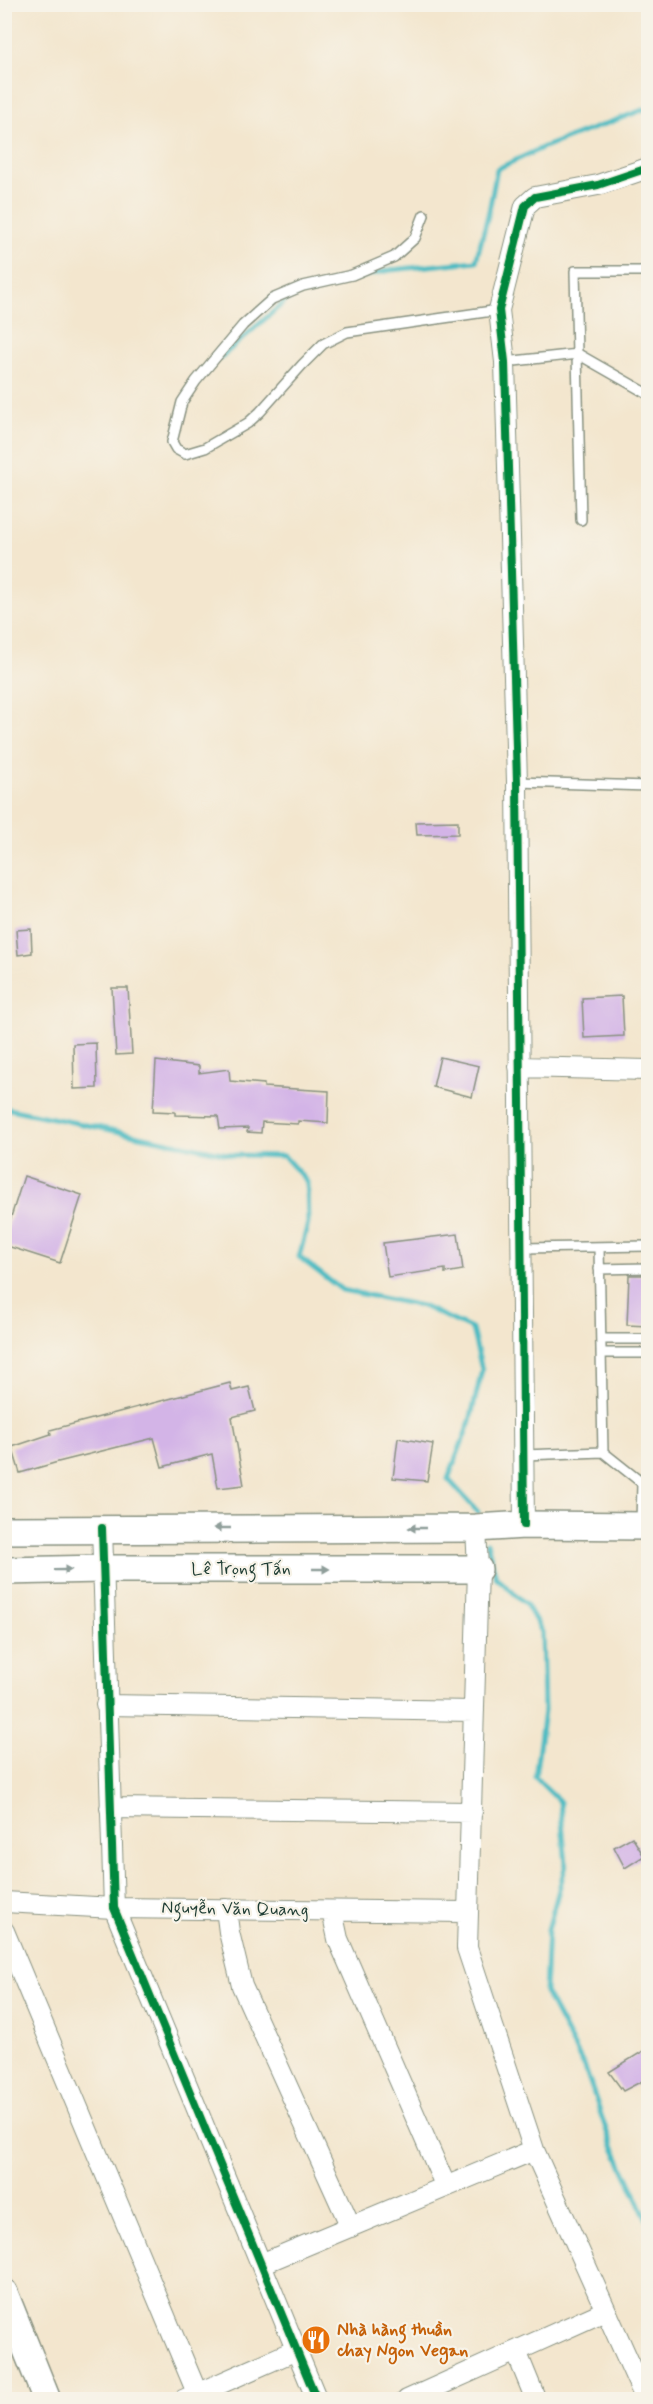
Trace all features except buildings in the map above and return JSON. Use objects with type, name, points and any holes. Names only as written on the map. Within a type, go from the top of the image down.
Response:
[{"type":"street","points":[[524,1525],[517,783],[505,362],[499,310],[525,206],[535,197],[598,185],[648,168]]},
{"type":"street","points":[[519,1067],[648,1070]]},
{"type":"street","points":[[4,1530],[645,1526]]},
{"type":"street","points":[[102,1528],[114,1908],[317,2400]]},
{"type":"street","points":[[476,1528],[478,1569],[472,1812],[466,1912],[467,1948],[534,2150],[646,2400]]},
{"type":"street","name":"Lê Trọng Tấn","points":[[4,1571],[478,1569]]},
{"type":"street","points":[[106,1706],[474,1711]]},
{"type":"street","points":[[110,1808],[472,1812]]},
{"type":"street","name":"Nguyễn Văn Quang","points":[[4,1902],[114,1908],[466,1912]]},
{"type":"street","points":[[226,1909],[242,1986],[351,2227]]},
{"type":"street","points":[[332,1911],[338,1939],[446,2187]]},
{"type":"street","points":[[4,1931],[193,2397],[296,2350]]},
{"type":"street","points":[[261,2265],[534,2150]]},
{"type":"street","points":[[4,2293],[47,2400]]},
{"type":"street","points":[[416,2398],[606,2311]]},
{"type":"street","points":[[516,2351],[536,2400]]},
{"type":"lane","points":[[424,215],[416,238],[394,257],[352,275],[303,286],[272,299],[243,326],[196,381],[182,402],[172,442],[176,449],[185,454],[205,448],[248,423],[323,344],[347,332],[499,310]]},
{"type":"lane","points":[[581,520],[575,272],[648,271]]},
{"type":"lane","points":[[505,362],[578,354],[648,394]]},
{"type":"lane","points":[[517,783],[648,786]]},
{"type":"lane","points":[[522,1248],[648,1246]]},
{"type":"lane","points":[[599,1247],[603,1452]]},
{"type":"lane","points":[[599,1269],[648,1268]]},
{"type":"lane","points":[[601,1339],[648,1339]]},
{"type":"lane","points":[[601,1353],[648,1353]]},
{"type":"lane","points":[[524,1455],[603,1452],[645,1483],[645,1526]]},
{"type":"waterway","points":[[353,278],[391,270],[476,261],[497,169],[544,147],[648,108]]},
{"type":"waterway","points":[[220,358],[297,291]]},
{"type":"waterway","points":[[4,1108],[232,1155],[284,1156],[307,1182],[308,1223],[299,1257],[342,1290],[422,1306],[472,1329],[482,1370],[470,1421],[448,1479],[478,1512]]},
{"type":"waterway","points":[[487,1543],[496,1577],[526,1604],[542,1632],[544,1711],[535,1777],[560,1802],[566,1864],[548,1930],[545,1992],[585,2068],[608,2135],[648,2222]]},
{"type":"cycle path","points":[[524,1525],[517,782],[505,362],[499,310],[525,206],[535,197],[598,185],[648,168]]},
{"type":"cycle path","points":[[102,1528],[114,1908],[317,2400]]},
{"type":"place","name":"Nhà hàng thuần chay Ngon Vegan","points":[[316,2340]]}]
